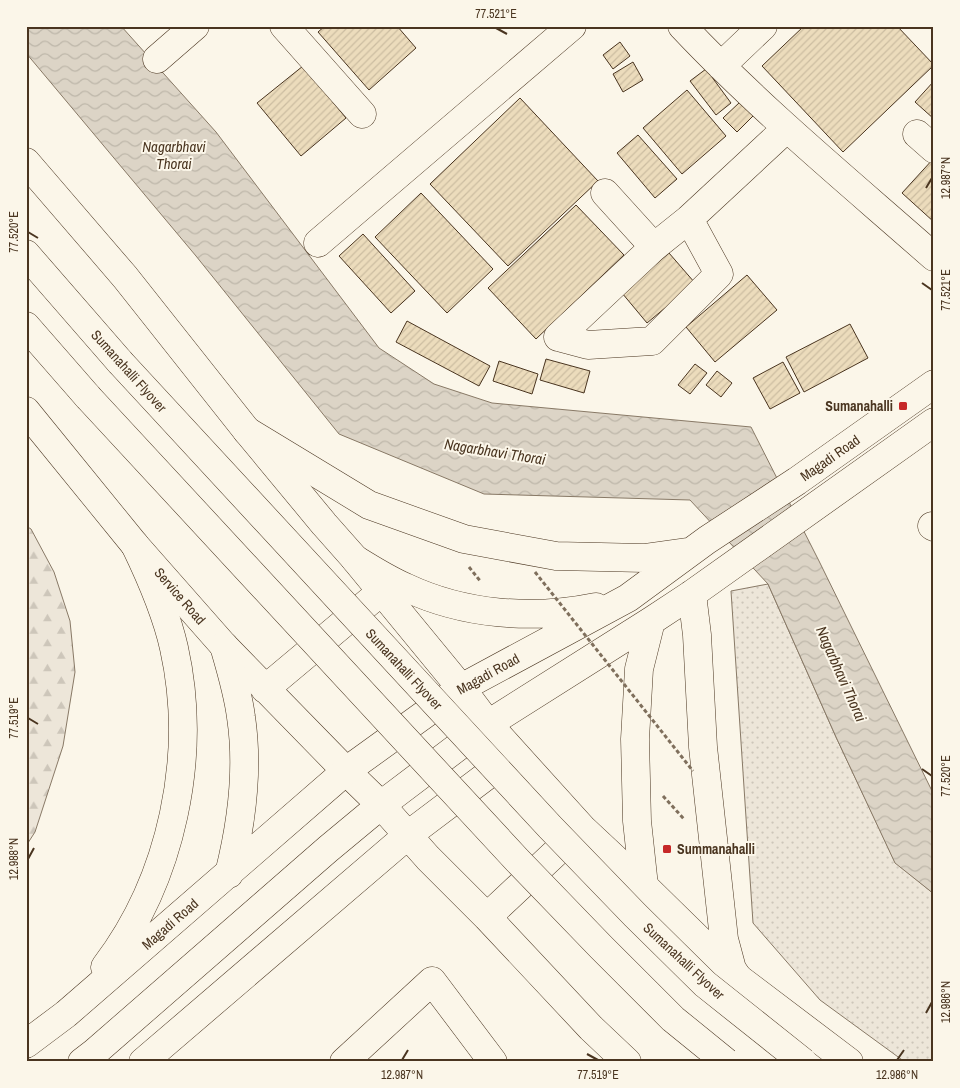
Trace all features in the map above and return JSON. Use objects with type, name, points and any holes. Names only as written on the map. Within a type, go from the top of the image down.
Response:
[{"type":"main road","points":[[157,59],[195,26]]},
{"type":"main road","points":[[284,26],[362,114]]},
{"type":"main road","points":[[318,243],[572,26]]},
{"type":"main road","points":[[682,26],[721,66],[788,128],[934,257]]},
{"type":"main road","points":[[721,66],[763,26]]},
{"type":"main road","points":[[689,219],[719,274],[652,341],[588,345],[558,337],[654,247],[689,219],[788,128]]},
{"type":"main road","points":[[26,162],[126,277],[247,431],[355,559],[461,688],[488,724],[582,828],[738,978],[849,1062]]},
{"type":"main road","points":[[605,193],[654,247]]},
{"type":"main road","name":"Sumanahalli Flyover","points":[[26,254],[120,362],[550,827],[705,984],[803,1062]]},
{"type":"main road","points":[[26,326],[88,396],[517,860],[673,1019],[726,1062]]},
{"type":"main road","name":"Magadi Road","points":[[26,1044],[66,1014],[346,771],[461,688],[628,598],[699,546],[797,482],[934,384]]},
{"type":"main road","name":"Service Road","points":[[26,411],[135,545],[224,646],[381,805],[428,858],[487,917],[591,1028],[627,1062]]},
{"type":"main road","points":[[82,1062],[328,849],[381,805],[488,724],[692,594],[934,422]]},
{"type":"main road","points":[[247,431],[369,505],[464,539],[556,556],[644,558],[699,546]]},
{"type":"main road","points":[[66,1014],[90,988],[112,959],[135,921],[160,864],[171,829],[178,794],[182,759],[182,722],[180,685],[174,648],[151,578],[135,545]]},
{"type":"main road","points":[[355,559],[406,588],[462,606],[491,612],[525,614],[560,612],[595,607],[628,598]]},
{"type":"main road","points":[[265,689],[382,592]]},
{"type":"main road","points":[[692,594],[698,636],[703,747],[724,939],[732,969],[738,978]]},
{"type":"main road","points":[[644,886],[637,821],[635,739],[639,669],[651,621]]},
{"type":"main road","points":[[224,646],[241,718],[244,754],[241,815],[229,874]]},
{"type":"main road","points":[[143,1062],[408,835],[515,754]]},
{"type":"main road","points":[[487,917],[582,828]]},
{"type":"main road","points":[[344,1062],[432,981],[493,1062]]},
{"type":"path","points":[[463,561],[481,582]]},
{"type":"path","points":[[535,572],[692,772]]},
{"type":"path","points":[[636,766],[684,819]]},
{"type":"green space","points":[[26,526],[31,529],[54,572],[70,621],[75,672],[63,746],[35,832],[26,846]]},
{"type":"green space","points":[[768,584],[836,737],[895,862],[934,894],[934,1062],[905,1062],[820,1000],[753,923],[731,591]]},
{"type":"water","name":"Nagarbhavi Thorai","points":[[26,26],[121,26],[216,132],[379,348],[434,384],[492,403],[751,427],[934,795],[934,894],[895,863],[768,584],[690,500],[484,494],[339,434],[196,256],[26,53]]},
{"type":"building","points":[[325,26],[397,26],[416,48],[369,90],[318,32]]},
{"type":"building","points":[[804,26],[897,26],[934,65],[843,152],[762,66]]},
{"type":"building","points":[[620,42],[630,56],[613,69],[603,55]]},
{"type":"building","points":[[633,62],[643,80],[623,92],[613,74]]},
{"type":"building","points":[[303,66],[346,118],[301,156],[257,103]]},
{"type":"building","points":[[706,69],[731,103],[716,115],[690,81]]},
{"type":"building","points":[[934,81],[934,119],[915,102]]},
{"type":"building","points":[[687,90],[726,136],[682,174],[643,128]]},
{"type":"building","points":[[520,98],[598,181],[508,266],[430,184]]},
{"type":"building","points":[[740,102],[754,115],[737,132],[723,118]]},
{"type":"building","points":[[638,135],[677,179],[655,198],[617,153]]},
{"type":"building","points":[[934,158],[934,222],[902,193]]},
{"type":"building","points":[[421,193],[493,269],[447,313],[375,237]]},
{"type":"building","points":[[576,205],[624,255],[536,339],[488,288]]},
{"type":"building","points":[[363,234],[415,291],[391,313],[339,256]]},
{"type":"building","points":[[669,253],[695,283],[647,323],[622,293]]},
{"type":"building","points":[[747,275],[777,310],[715,362],[686,327]]},
{"type":"building","points":[[407,321],[490,366],[479,386],[396,342]]},
{"type":"building","points":[[850,324],[868,358],[804,392],[786,357]]},
{"type":"building","points":[[546,359],[590,371],[584,393],[540,380]]},
{"type":"building","points":[[499,361],[538,374],[532,394],[493,381]]},
{"type":"building","points":[[783,362],[800,393],[770,409],[753,378]]},
{"type":"building","points":[[695,364],[707,373],[690,394],[678,385]]},
{"type":"building","points":[[717,371],[732,383],[721,397],[706,385]]},
{"type":"place","name":"Sumanahalli","points":[[903,406]]},
{"type":"place","name":"Summanahalli","points":[[667,849]]}]
